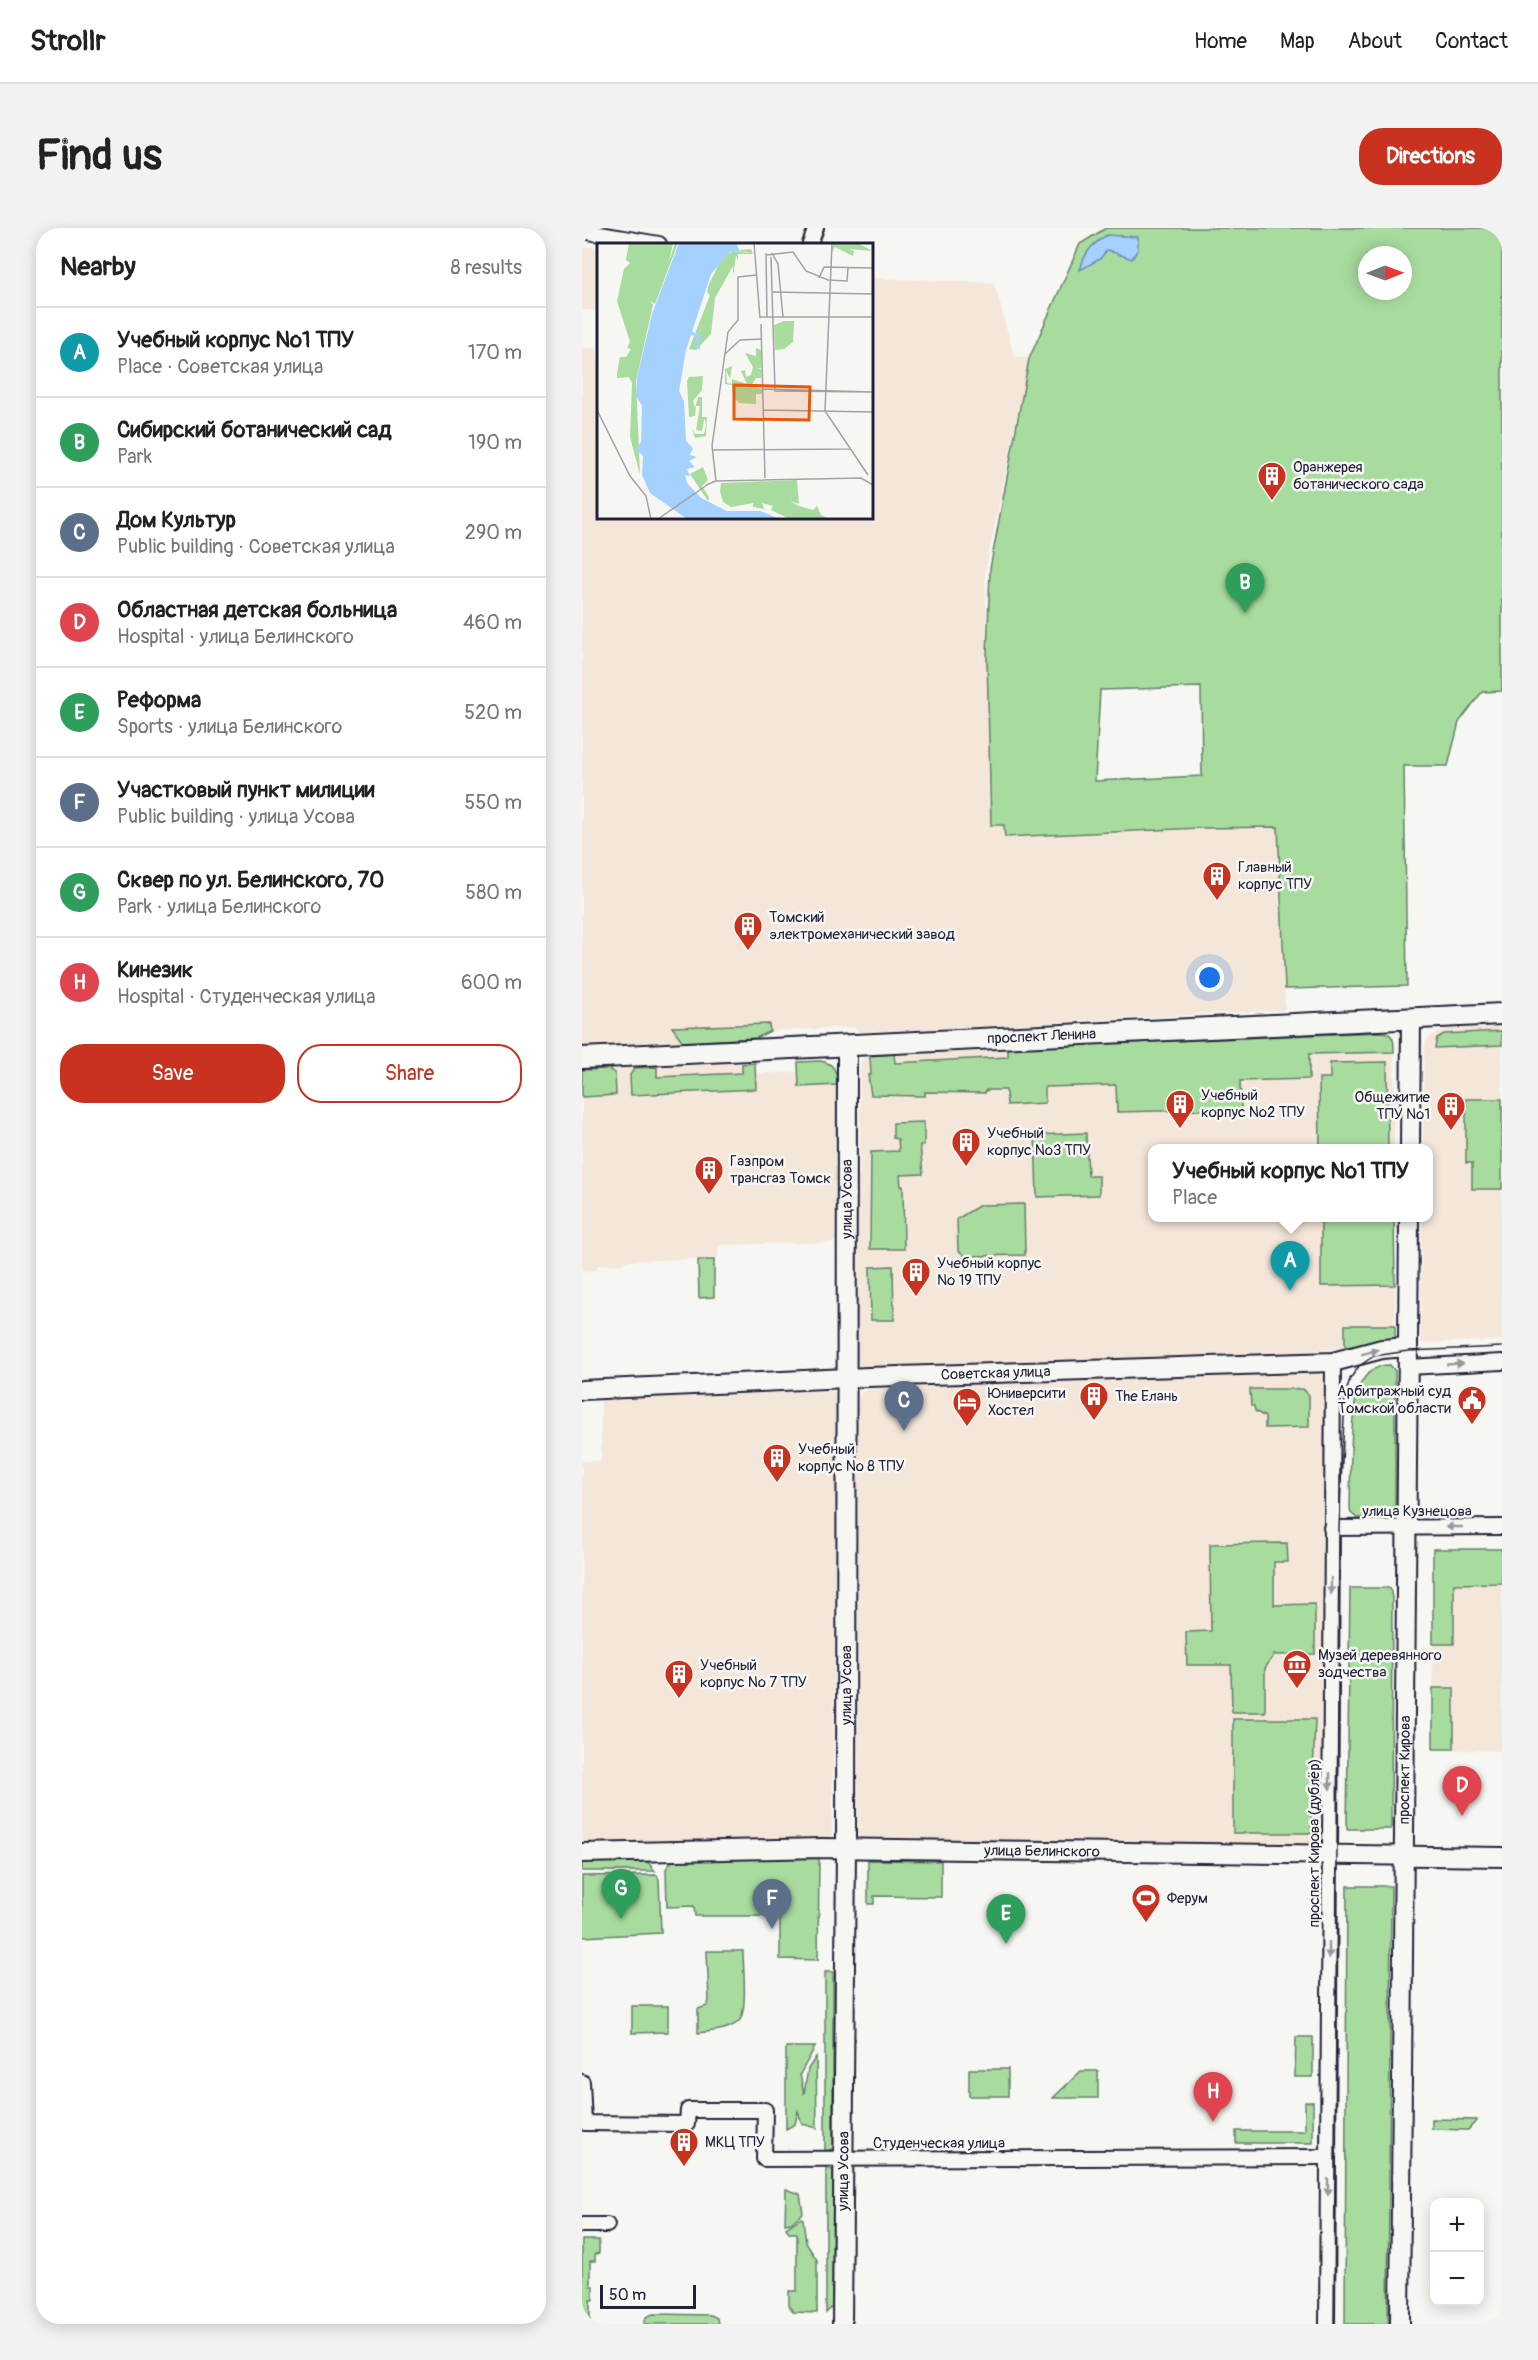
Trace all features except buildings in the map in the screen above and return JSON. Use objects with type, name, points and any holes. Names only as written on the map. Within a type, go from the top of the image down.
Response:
[{"type":"main road","name":"проспект Ленина","points":[[582,1058],[1502,1014]]},
{"type":"main road","points":[[1410,1144],[1411,1018]]},
{"type":"main road","name":"улица Усова","points":[[842,2324],[846,1849],[847,1046]]},
{"type":"main road","name":"проспект Кирова","points":[[1400,2324],[1409,1222]]},
{"type":"main road","name":"Советская улица","points":[[582,1390],[846,1378],[1333,1362],[1382,1349],[1408,1347]]},
{"type":"main road","name":"улица Белинского","points":[[582,1853],[846,1849],[1502,1857]]},
{"type":"street","points":[[810,243],[816,228]]},
{"type":"street","points":[[582,231],[653,243]]},
{"type":"street","name":"проспект Кирова (дублёр)","points":[[1327,2324],[1333,1362]]},
{"type":"street","points":[[1408,1367],[1502,1362]]},
{"type":"street","name":"улица Кузнецова","points":[[1331,1528],[1502,1527]]},
{"type":"street","name":"Студенческая улица","points":[[582,2082],[584,2124],[687,2124],[688,2110],[765,2110],[764,2159],[1328,2157]]},
{"type":"street","points":[[582,2225],[607,2225]]},
{"type":"shaded area","points":[[582,247],[597,247],[597,310],[582,310]]},
{"type":"shaded area","name":"Томский электромеханический завод","points":[[873,278],[994,283],[1014,356],[1029,359],[985,572],[991,825],[1004,825],[1005,837],[1199,828],[1279,827],[1285,1010],[912,1030],[858,1032],[854,1027],[770,1031],[756,1038],[582,1048],[582,348],[597,348],[597,519],[873,519]]},
{"type":"shaded area","points":[[1502,1027],[1502,1340],[1421,1343],[1422,1222],[1433,1222],[1433,1144],[1423,1144],[1424,1053],[1426,1041],[1432,1035],[1447,1029]]},
{"type":"shaded area","points":[[1390,1033],[1394,1042],[1394,1144],[1148,1144],[1148,1222],[1394,1222],[1395,1341],[1288,1354],[861,1366],[858,1363],[855,1181],[860,1175],[860,1064],[864,1057]]},
{"type":"shaded area","points":[[798,1062],[830,1063],[834,1067],[837,1078],[838,1242],[718,1245],[718,1258],[624,1261],[623,1264],[597,1265],[597,1270],[582,1271],[582,1070],[755,1063],[756,1074],[798,1072]]},
{"type":"shaded area","points":[[1309,1370],[1319,1372],[1327,1380],[1321,1845],[861,1840],[858,1833],[858,1399],[861,1393],[868,1389]]},
{"type":"shaded area","points":[[834,1391],[838,1399],[832,1836],[825,1839],[582,1843],[582,1461],[601,1461],[601,1400]]},
{"type":"shaded area","points":[[1433,1549],[1502,1549],[1502,1751],[1433,1749]]},
{"type":"green space","points":[[1106,228],[1502,228],[1502,691],[1482,692],[1459,722],[1448,766],[1404,766],[1407,986],[1285,989],[1278,827],[1199,828],[1005,837],[1004,825],[991,825],[987,656],[990,569],[1029,359],[1080,244]],"holes":[[[1201,687],[1202,776],[1095,781],[1100,690]]]},
{"type":"green space","points":[[769,1024],[770,1031],[756,1038],[683,1042],[672,1027]]},
{"type":"green space","points":[[1502,1031],[1502,1045],[1435,1048],[1437,1038],[1444,1034]]},
{"type":"green space","points":[[1381,1032],[1391,1036],[1394,1052],[1309,1054],[1309,1079],[1240,1081],[1241,1109],[1117,1112],[1116,1085],[1045,1087],[1045,1103],[1007,1105],[1006,1090],[986,1090],[985,1093],[925,1092],[925,1096],[871,1095],[868,1075],[871,1075],[870,1056],[894,1054],[895,1063],[1008,1057],[1008,1048]]},
{"type":"green space","points":[[820,1061],[832,1066],[837,1085],[799,1087],[798,1062]]},
{"type":"green space","points":[[1387,1062],[1388,1144],[1320,1144],[1319,1078],[1330,1078],[1330,1063]]},
{"type":"green space","points":[[755,1063],[756,1089],[631,1095],[630,1075],[635,1068],[657,1067],[657,1077],[742,1073],[742,1064]]},
{"type":"green space","points":[[608,1069],[615,1073],[616,1095],[582,1097],[582,1070]]},
{"type":"green space","points":[[1466,1099],[1502,1099],[1502,1189],[1472,1189],[1472,1163],[1466,1163]]},
{"type":"green space","points":[[924,1122],[924,1145],[920,1145],[923,1174],[900,1175],[901,1186],[903,1186],[904,1249],[870,1249],[871,1152],[899,1151],[898,1139],[893,1138],[893,1123]]},
{"type":"green space","points":[[1086,1133],[1088,1176],[1099,1176],[1099,1195],[1037,1197],[1035,1135]]},
{"type":"green space","points":[[1024,1204],[1025,1255],[965,1256],[958,1250],[957,1219],[980,1205]]},
{"type":"green space","points":[[1321,1222],[1394,1222],[1395,1285],[1321,1286]]},
{"type":"green space","points":[[698,1260],[714,1260],[714,1297],[699,1298]]},
{"type":"green space","points":[[893,1266],[894,1320],[871,1320],[870,1267]]},
{"type":"green space","points":[[1345,1325],[1395,1325],[1395,1341],[1345,1347]]},
{"type":"green space","points":[[1390,1365],[1395,1371],[1395,1509],[1387,1518],[1357,1518],[1351,1513],[1350,1508],[1351,1445],[1356,1396],[1368,1373],[1380,1366]]},
{"type":"green space","points":[[1250,1389],[1303,1389],[1309,1395],[1309,1427],[1265,1428],[1265,1417],[1255,1411],[1254,1406],[1251,1406]]},
{"type":"green space","points":[[1287,1543],[1288,1562],[1274,1562],[1274,1605],[1315,1604],[1315,1654],[1274,1655],[1265,1668],[1265,1712],[1232,1712],[1231,1665],[1187,1665],[1186,1632],[1211,1631],[1210,1544]]},
{"type":"green space","points":[[1433,1549],[1502,1549],[1502,1583],[1454,1584],[1454,1644],[1433,1644]]},
{"type":"green space","points":[[1350,1588],[1390,1588],[1392,1598],[1391,1829],[1347,1829]]},
{"type":"green space","points":[[1433,1688],[1454,1688],[1454,1749],[1433,1749]]},
{"type":"green space","points":[[1233,1719],[1315,1719],[1311,1833],[1233,1833]]},
{"type":"green space","points":[[819,1857],[818,1960],[780,1959],[780,1916],[695,1916],[694,1906],[667,1907],[666,1869],[672,1860]]},
{"type":"green space","points":[[868,1860],[941,1861],[941,1897],[874,1896],[874,1904],[868,1904]]},
{"type":"green space","points":[[647,1861],[655,1871],[582,1871],[582,1862]]},
{"type":"green space","points":[[657,1875],[661,1933],[582,1937],[582,1876]]},
{"type":"green space","points":[[1347,1886],[1391,1886],[1388,2324],[1345,2324]]},
{"type":"green space","points":[[707,1951],[743,1951],[743,2008],[739,2021],[730,2027],[698,2033],[698,2009],[707,2006],[709,2001]]},
{"type":"green space","points":[[825,1972],[833,1972],[833,2149],[825,2151]]},
{"type":"green space","points":[[632,2006],[668,2006],[668,2032],[632,2033]]},
{"type":"green space","points":[[1296,2037],[1313,2037],[1313,2077],[1295,2077]]},
{"type":"green space","points":[[786,2047],[815,2047],[800,2074],[804,2094],[808,2069],[816,2057],[817,2128],[802,2124],[798,2111],[795,2124],[786,2129]]},
{"type":"green space","points":[[969,2069],[1008,2069],[1008,2096],[969,2096]]},
{"type":"green space","points":[[1081,2071],[1098,2071],[1098,2098],[1053,2098]]},
{"type":"green space","points":[[1305,2102],[1313,2102],[1313,2143],[1236,2143],[1236,2131],[1305,2131]]},
{"type":"green space","points":[[1432,2119],[1477,2120],[1468,2130],[1432,2129]]},
{"type":"green space","points":[[826,2168],[833,2170],[832,2307],[826,2313]]},
{"type":"green space","points":[[786,2189],[800,2194],[803,2213],[791,2223],[785,2224]]},
{"type":"green space","points":[[801,2218],[806,2243],[817,2260],[817,2313],[793,2312],[789,2306],[789,2291],[797,2291],[797,2233],[789,2233],[786,2228]]},
{"type":"green space","points":[[582,2240],[599,2240],[599,2253],[595,2254],[595,2261],[590,2261],[590,2286],[593,2286],[593,2300],[590,2300],[590,2324],[582,2324]]},
{"type":"green space","points":[[653,2314],[711,2315],[717,2318],[718,2324],[644,2324],[646,2317]]},
{"type":"water","points":[[1107,235],[1138,237],[1138,249],[1132,259],[1107,250],[1100,259],[1080,270],[1089,250]]},
{"type":"tram line","points":[[1334,2324],[1339,1528],[1345,1396],[1350,1379],[1359,1366],[1374,1356],[1408,1351],[1502,1347]]},
{"type":"place","name":"Оранжерея ботанического сада","points":[[1272,502]]},
{"type":"place","name":"Сибирский ботанический сад","points":[[1245,613]]},
{"type":"place","name":"Главный корпус ТПУ","points":[[1217,902]]},
{"type":"place","name":"Томский электромеханический завод","points":[[748,952]]},
{"type":"place","name":"Учебный корпус №2 ТПУ","points":[[1180,1130]]},
{"type":"place","name":"Общежитие ТПУ №1","points":[[1451,1132]]},
{"type":"place","name":"Учебный корпус №3 ТПУ","points":[[966,1168]]},
{"type":"place","name":"Газпром трансгаз Томск","points":[[709,1196]]},
{"type":"place","name":"Учебный корпус №1 ТПУ","points":[[1290,1291]]},
{"type":"place","name":"Учебный корпус № 19 ТПУ","points":[[916,1298]]},
{"type":"place","name":"The Елань","points":[[1094,1422]]},
{"type":"place","name":"Арбитражный суд Томской области","points":[[1472,1426]]},
{"type":"place","name":"Юниверсити Хостел","points":[[967,1428]]},
{"type":"place","name":"Дом Культур","points":[[904,1431]]},
{"type":"place","name":"Учебный корпус № 8 ТПУ","points":[[777,1484]]},
{"type":"place","name":"Музей деревянного зодчества","points":[[1297,1690]]},
{"type":"place","name":"Учебный корпус № 7 ТПУ","points":[[679,1700]]},
{"type":"place","name":"Областная детская больница","points":[[1462,1816]]},
{"type":"place","name":"Сквер по ул. Белинского, 70","points":[[621,1919]]},
{"type":"place","name":"Ферум","points":[[1146,1924]]},
{"type":"place","name":"Участковый пункт милиции","points":[[772,1929]]},
{"type":"place","name":"Реформа","points":[[1006,1944]]},
{"type":"place","name":"Кинезик","points":[[1213,2122]]},
{"type":"place","name":"МКЦ ТПУ","points":[[684,2168]]}]
